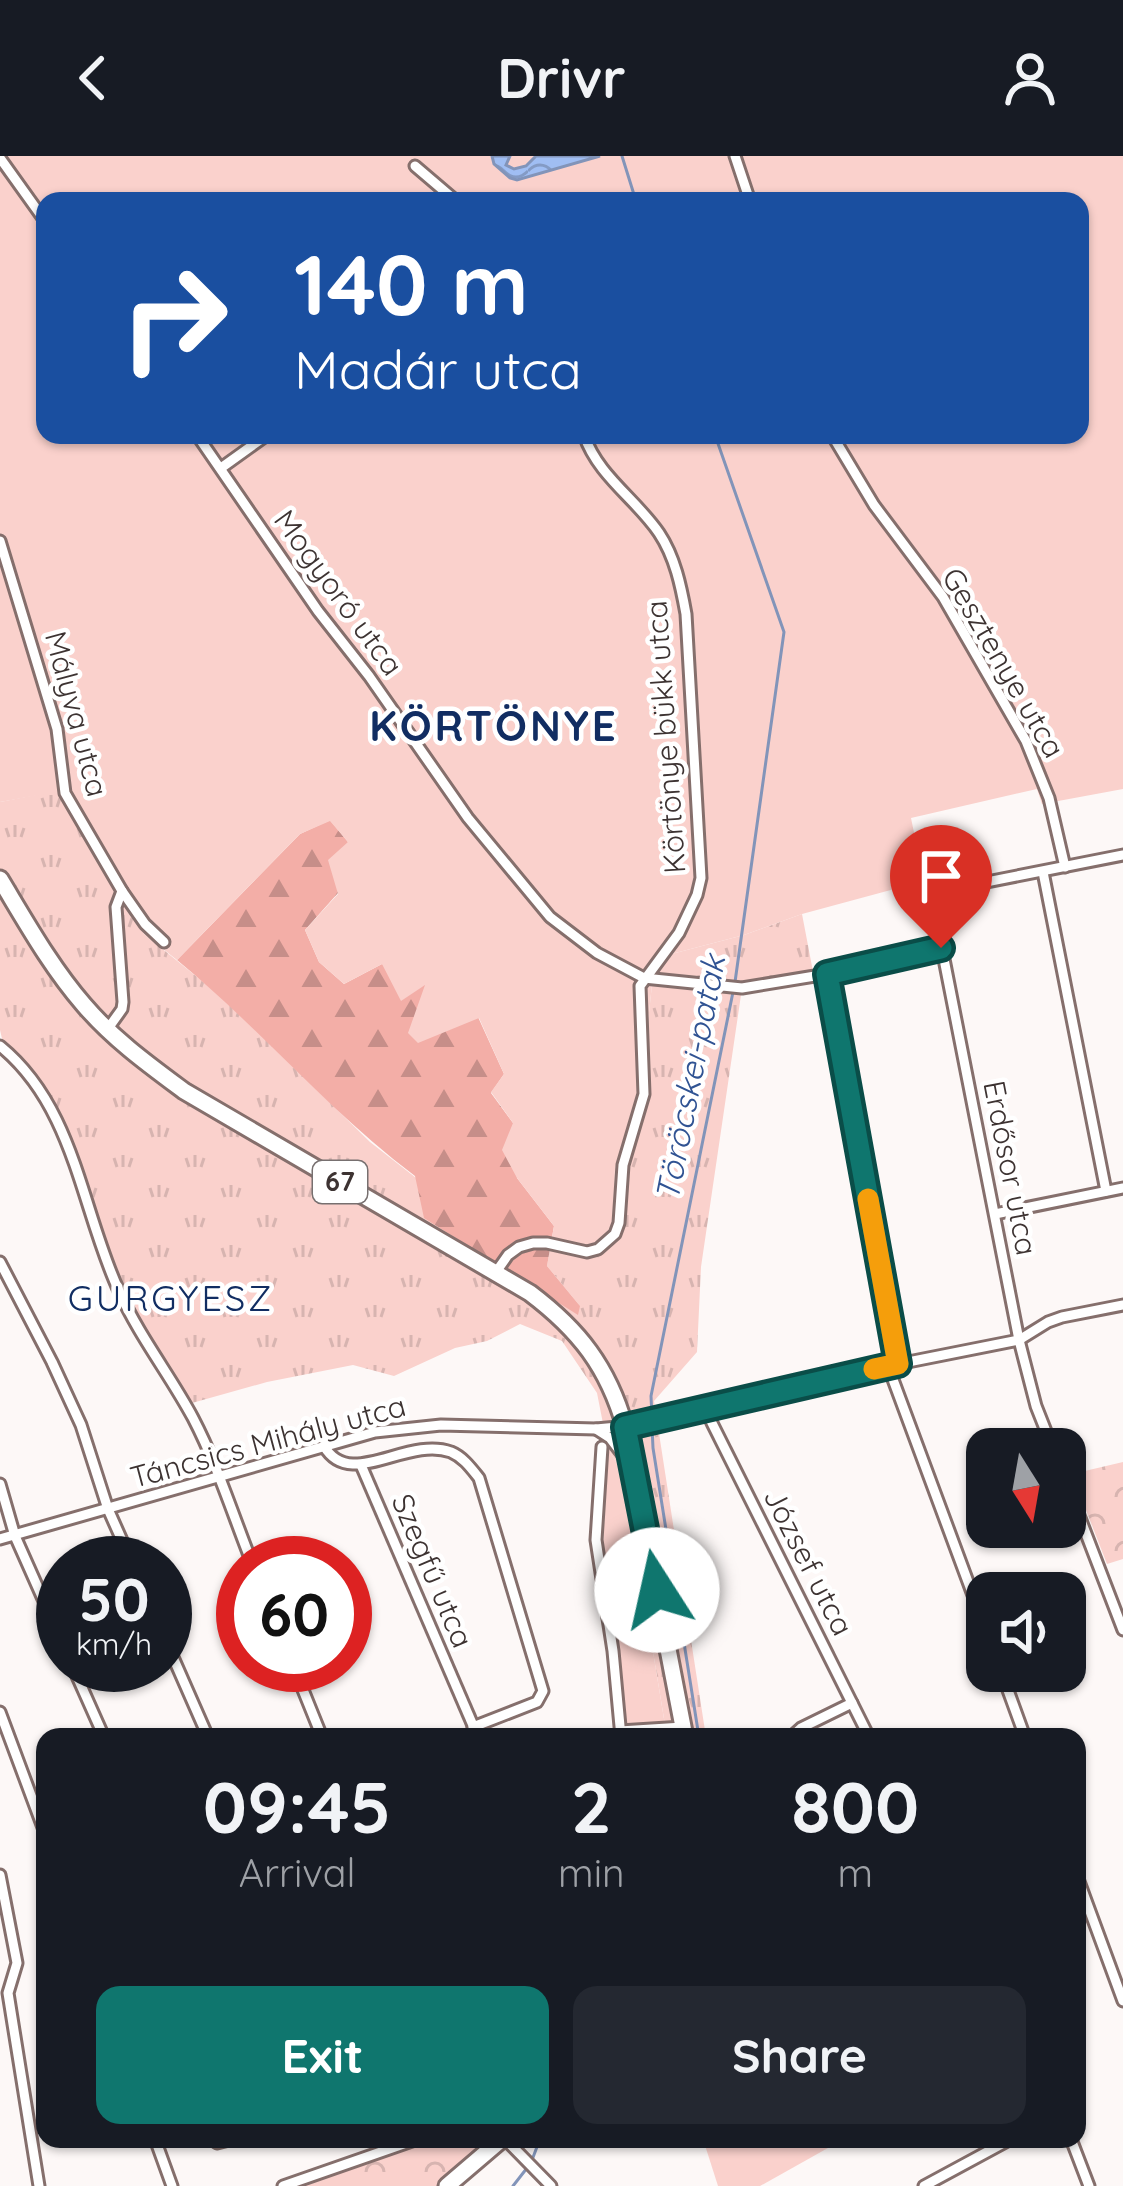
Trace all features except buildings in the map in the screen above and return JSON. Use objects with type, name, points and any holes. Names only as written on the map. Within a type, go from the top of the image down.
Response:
[{"type":"main road","name":"67","points":[[0,879],[54,968],[107,1030],[184,1091],[496,1272],[562,1316],[607,1379],[632,1426],[636,1474],[683,1728]]},
{"type":"main road","points":[[447,2186],[492,2148]]},
{"type":"street","points":[[735,156],[747,192]]},
{"type":"street","points":[[0,158],[36,208]]},
{"type":"street","points":[[415,166],[445,192]]},
{"type":"street","name":"Mogyoró utca","points":[[204,444],[318,611],[468,818],[527,891],[550,917],[597,953],[644,978]]},
{"type":"street","points":[[221,468],[254,444]]},
{"type":"street","name":"Körtönye bükk utca","points":[[588,444],[612,481],[658,531],[680,583],[686,614],[701,878],[680,933],[644,978]]},
{"type":"street","name":"Gesztenye utca","points":[[837,444],[874,506],[943,597],[1026,741],[1049,798],[1065,867]]},
{"type":"street","name":"Mályva utca","points":[[0,541],[57,729],[65,793],[122,891],[164,942]]},
{"type":"street","points":[[1106,1191],[1043,872],[1123,855]]},
{"type":"street","name":"Erdősor utca","points":[[1043,872],[931,893],[1019,1340],[1045,1428]]},
{"type":"street","points":[[107,1030],[123,1002],[116,908],[122,891]]},
{"type":"street","points":[[496,1272],[519,1247],[547,1243],[586,1252],[598,1249],[615,1234],[623,1165],[644,1094],[640,996],[644,978],[742,988],[942,948]]},
{"type":"street","points":[[827,974],[893,1365],[966,1573]]},
{"type":"street","points":[[0,1045],[19,1063],[51,1109],[80,1172],[117,1287],[196,1424],[241,1536]]},
{"type":"street","points":[[995,1214],[1123,1188]]},
{"type":"street","points":[[0,1262],[4,1281],[52,1362],[81,1425],[120,1536]]},
{"type":"street","name":"Táncsics Mihály utca","points":[[0,1540],[375,1432],[441,1425],[632,1426],[1019,1340],[1062,1317],[1123,1305]]},
{"type":"street","name":"József utca","points":[[705,1409],[864,1728]]},
{"type":"street","points":[[596,1429],[619,1448],[636,1474]]},
{"type":"street","name":"Szegfű utca","points":[[324,1446],[337,1462],[361,1465],[471,1728]]},
{"type":"street","points":[[602,1447],[596,1540],[620,1728]]},
{"type":"street","points":[[361,1465],[430,1449],[452,1453],[479,1478],[543,1690],[537,1702],[483,1728]]},
{"type":"street","points":[[0,1484],[15,1536],[36,1583]]},
{"type":"street","points":[[1086,1534],[1123,1630]]},
{"type":"street","points":[[84,1692],[100,1728]]},
{"type":"street","points":[[188,1692],[204,1728]]},
{"type":"street","points":[[304,1692],[318,1728]]},
{"type":"street","points":[[1009,1692],[1022,1728]]},
{"type":"street","points":[[802,1728],[852,1703]]},
{"type":"street","points":[[0,1712],[36,1809]]},
{"type":"street","points":[[0,1875],[17,1963],[8,1993],[39,2186]]},
{"type":"street","points":[[1086,1900],[1123,2001]]},
{"type":"street","points":[[158,2148],[172,2186]]},
{"type":"street","points":[[283,2186],[392,2148]]},
{"type":"street","points":[[513,2148],[551,2186]]},
{"type":"street","points":[[924,2186],[941,2182],[996,2148]]},
{"type":"street","points":[[1074,2148],[1089,2186]]},
{"type":"green space","points":[[0,156],[1123,156],[1123,789],[1042,804],[1037,789],[911,818],[924,881],[660,957],[654,966],[641,1087],[615,1169],[612,1230],[585,1245],[551,1243],[554,1226],[502,1150],[513,1123],[491,1092],[504,1074],[479,1018],[418,1043],[408,1033],[425,985],[401,1001],[382,964],[344,984],[319,962],[305,930],[338,894],[328,860],[348,842],[330,821],[300,834],[177,960],[144,934],[56,792],[0,802]]},
{"type":"green space","points":[[56,791],[144,934],[223,998],[370,1142],[580,1306],[547,1266],[551,1243],[612,1230],[615,1169],[641,1087],[654,966],[660,957],[802,914],[815,982],[741,995],[701,1267],[697,1352],[654,1401],[705,1728],[666,1728],[624,1475],[608,1449],[597,1393],[562,1341],[520,1324],[394,1376],[353,1365],[192,1403],[135,1313],[84,1172],[54,1106],[25,1062],[3,1043],[0,802]]},
{"type":"green space","points":[[330,820],[348,842],[338,893],[305,930],[319,962],[344,984],[382,964],[427,984],[478,1017],[504,1074],[491,1093],[513,1123],[517,1178],[554,1226],[547,1266],[580,1306],[578,1315],[424,1218],[415,1176],[353,1125],[177,960],[300,834]]},
{"type":"green space","points":[[608,1449],[624,1475],[666,1728],[617,1728],[603,1543]]},
{"type":"green space","points":[[1123,1462],[1123,1559],[1107,1564],[1086,1510],[1086,1471]]},
{"type":"green space","points":[[400,2148],[481,2148],[437,2186],[294,2186]]},
{"type":"green space","points":[[706,2148],[828,2148],[760,2186],[718,2186]]},
{"type":"water","points":[[492,156],[510,156],[506,165],[514,169],[536,156],[600,156],[517,180],[494,164]]},
{"type":"waterway","name":"Töröcskei-patak","points":[[622,156],[633,192]]},
{"type":"waterway","name":"Töröcskei-patak","points":[[718,444],[784,632],[735,982]]},
{"type":"waterway","name":"Töröcskei-patak","points":[[652,1418],[651,1396],[733,992]]},
{"type":"waterway","name":"Töröcskei-patak","points":[[652,1427],[698,1728]]},
{"type":"waterway","name":"Töröcskei-patak","points":[[532,2160],[537,2148]]},
{"type":"waterway","name":"Töröcskei-patak","points":[[513,2186],[527,2168]]},
{"type":"slow traffic","points":[[868,1199],[898,1364],[874,1369]]},
{"type":"district","name":"KÖRTÖNYE","points":[[494,726]]},
{"type":"district","name":"GURGYESZ","points":[[171,1298]]},
{"type":"route","points":[[657,1590],[625,1427],[898,1364],[827,974],[941,948]]}]
